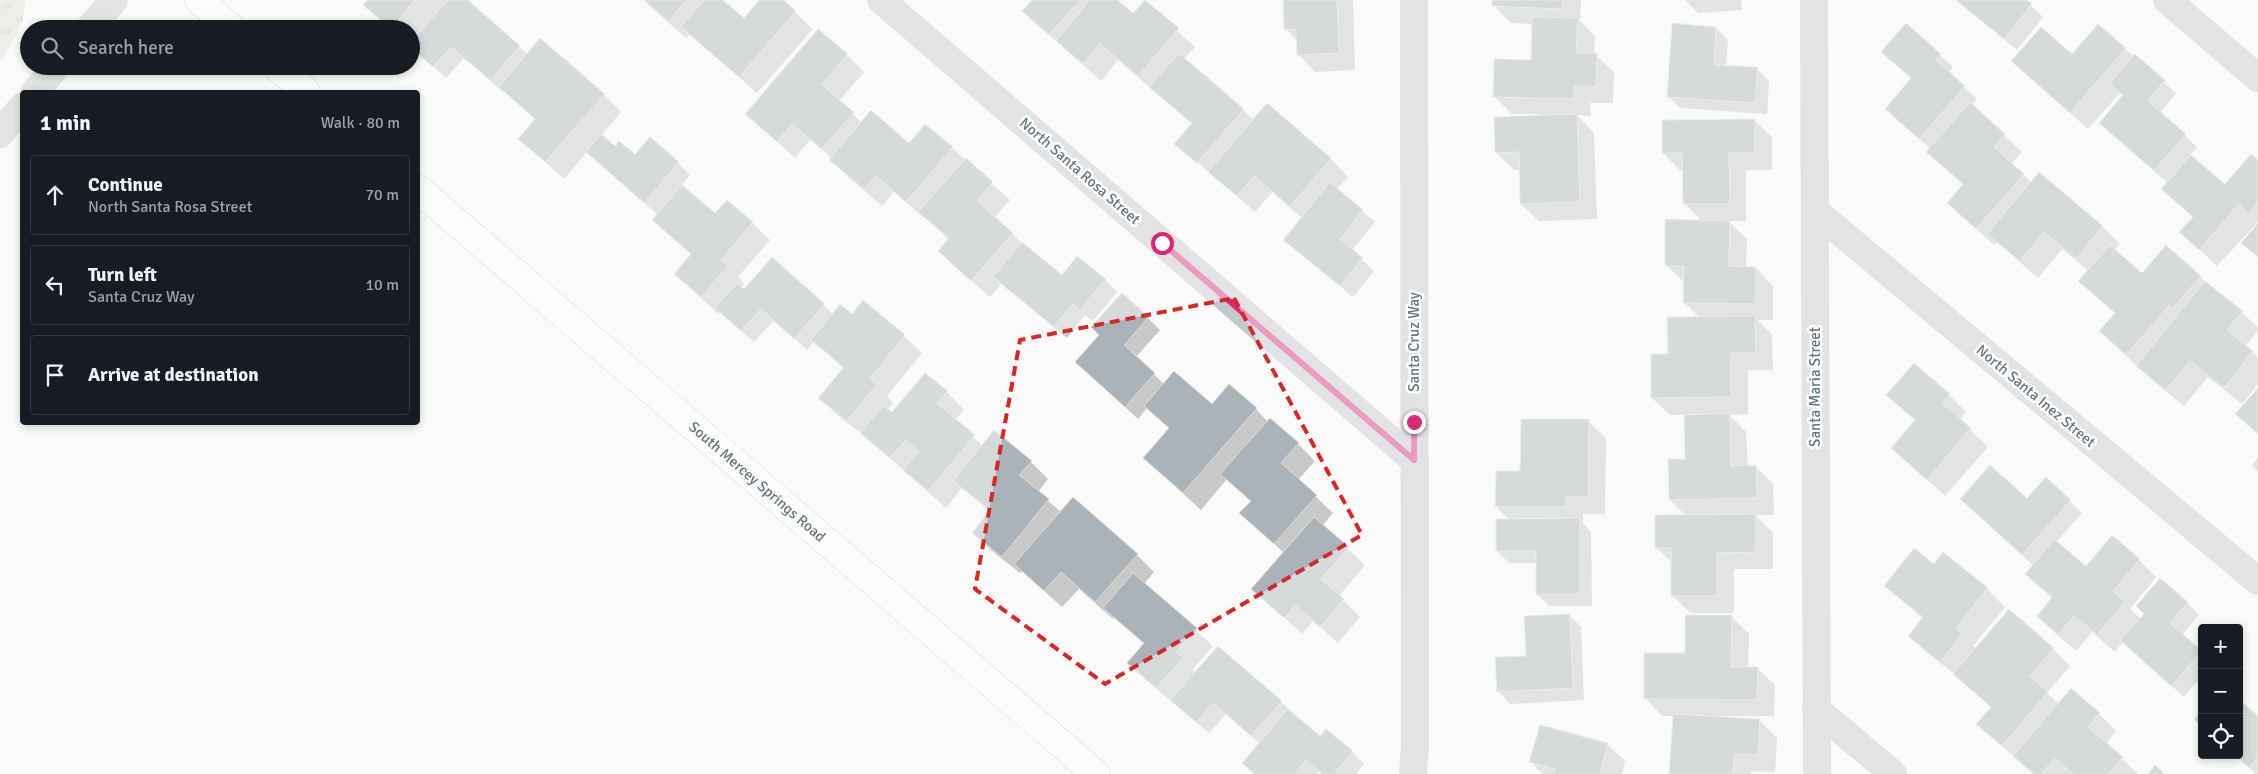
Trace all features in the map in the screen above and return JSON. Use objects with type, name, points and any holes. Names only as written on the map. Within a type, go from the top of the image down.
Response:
[{"type":"main road","points":[[199,0],[222,20]]},
{"type":"main road","points":[[286,75],[304,90]]},
{"type":"main road","name":"South Mercey Springs Road","points":[[420,191],[1096,774]]},
{"type":"street","points":[[97,20],[114,0]]},
{"type":"street","name":"North Santa Rosa Street","points":[[881,0],[1414,460]]},
{"type":"street","name":"Santa Cruz Way","points":[[1413,774],[1415,745],[1414,0]]},
{"type":"street","name":"Santa Maria Street","points":[[1814,0],[1817,774]]},
{"type":"street","points":[[2167,0],[2258,78]]},
{"type":"street","points":[[37,90],[49,75]]},
{"type":"street","points":[[0,134],[20,110]]},
{"type":"street","name":"North Santa Inez Street","points":[[1815,211],[2258,581]]},
{"type":"street","points":[[1816,708],[1893,774]]},
{"type":"highlighted area","points":[[1234,298],[1362,535],[1105,684],[975,589],[1020,340]]},
{"type":"green space","points":[[0,0],[25,0],[20,26],[10,46],[0,59]]},
{"type":"building","points":[[367,0],[415,0],[398,20],[380,20],[363,5]]},
{"type":"building","points":[[448,0],[468,0],[520,46],[490,80],[451,47],[433,67],[420,56],[420,32]]},
{"type":"building","points":[[644,0],[687,0],[668,21]]},
{"type":"building","points":[[704,0],[723,0],[744,18],[759,0],[784,0],[796,11],[739,77],[681,27]]},
{"type":"building","points":[[1032,0],[1080,0],[1049,35],[1022,11]]},
{"type":"building","points":[[1090,0],[1118,0],[1133,13],[1145,0],[1179,28],[1138,76],[1100,44],[1083,64],[1056,41]]},
{"type":"building","points":[[1283,0],[1337,0],[1339,53],[1297,55],[1296,29],[1284,30]]},
{"type":"building","points":[[1492,0],[1563,0],[1562,9],[1492,6]]},
{"type":"building","points":[[1956,0],[2027,0],[2032,4],[2004,39]]},
{"type":"building","points":[[1532,17],[1578,18],[1576,53],[1597,53],[1596,87],[1574,86],[1574,99],[1493,97],[1494,59],[1531,60]]},
{"type":"building","points":[[1672,23],[1716,27],[1714,65],[1758,67],[1755,103],[1667,97]]},
{"type":"building","points":[[1906,23],[1941,54],[1936,60],[1965,86],[1919,139],[1885,109],[1911,78],[1881,52]]},
{"type":"building","points":[[2098,24],[2126,48],[2070,113],[2011,61],[2041,27],[2072,54]]},
{"type":"building","points":[[818,29],[848,54],[822,85],[854,112],[822,149],[792,124],[777,142],[745,114]]},
{"type":"building","points":[[540,38],[605,94],[545,162],[518,139],[535,119],[499,87]]},
{"type":"building","points":[[1179,53],[1244,109],[1197,163],[1174,144],[1192,123],[1149,87]]},
{"type":"building","points":[[2135,54],[2165,80],[2148,101],[2186,134],[2154,171],[2099,123],[2123,95],[2109,84]]},
{"type":"building","points":[[1970,102],[2005,134],[1994,147],[2024,174],[1976,229],[1947,203],[1963,184],[1926,152]]},
{"type":"building","points":[[1267,103],[1331,158],[1290,207],[1254,176],[1237,196],[1208,172]]},
{"type":"building","points":[[871,110],[909,143],[925,124],[953,147],[906,202],[876,176],[864,189],[829,160]]},
{"type":"building","points":[[1577,114],[1580,202],[1520,204],[1519,152],[1495,153],[1494,117]]},
{"type":"building","points":[[1755,119],[1755,153],[1729,153],[1730,204],[1683,204],[1682,153],[1662,153],[1662,120]]},
{"type":"building","points":[[601,134],[615,146],[619,141],[635,154],[650,137],[679,162],[644,203],[586,152]]},
{"type":"building","points":[[2251,154],[2258,160],[2258,202],[2248,213],[2239,204],[2199,250],[2179,232],[2193,217],[2161,189],[2191,155],[2225,184]]},
{"type":"building","points":[[966,158],[993,182],[977,201],[1013,233],[971,281],[938,251],[949,238],[918,212]]},
{"type":"building","points":[[2039,172],[2103,226],[2076,259],[2044,232],[2020,261],[1987,234]]},
{"type":"building","points":[[1330,182],[1363,210],[1340,239],[1363,258],[1340,286],[1283,240]]},
{"type":"building","points":[[682,185],[715,213],[727,200],[753,222],[721,260],[728,266],[701,297],[674,274],[691,254],[652,220]]},
{"type":"building","points":[[1665,219],[1730,221],[1729,266],[1756,267],[1756,304],[1683,303],[1684,266],[1665,266]]},
{"type":"building","points":[[2258,223],[2258,257],[2241,243]]},
{"type":"building","points":[[1022,242],[1062,275],[1077,256],[1106,279],[1080,310],[1073,304],[1054,327],[993,277]]},
{"type":"building","points":[[2110,245],[2142,273],[2166,245],[2201,276],[2172,309],[2169,306],[2126,355],[2099,331],[2115,313],[2078,281]]},
{"type":"building","points":[[772,257],[825,304],[794,339],[761,309],[741,331],[715,308],[737,283],[744,289]]},
{"type":"building","points":[[2205,281],[2243,311],[2227,330],[2253,351],[2224,388],[2190,361],[2166,390],[2136,366]]},
{"type":"building","points":[[1122,293],[1149,317],[1124,345],[1155,373],[1125,407],[1075,362],[1099,335],[1091,327]]},
{"type":"building","points":[[863,300],[905,335],[870,379],[877,384],[847,421],[818,398],[844,367],[811,340],[840,304],[852,314]]},
{"type":"building","points":[[1755,316],[1756,353],[1731,353],[1731,397],[1651,398],[1651,354],[1668,354],[1667,317]]},
{"type":"building","points":[[1914,363],[1950,394],[1942,403],[1971,428],[1927,480],[1891,448],[1915,420],[1886,395]]},
{"type":"building","points":[[1174,371],[1212,404],[1229,384],[1257,408],[1183,493],[1143,458],[1169,428],[1144,406]]},
{"type":"building","points":[[925,373],[948,391],[937,403],[975,435],[928,491],[903,470],[919,451],[906,440],[890,458],[860,433],[884,405],[892,412]]},
{"type":"building","points":[[2258,388],[2258,434],[2235,414]]},
{"type":"building","points":[[1730,413],[1731,466],[1756,465],[1757,498],[1669,500],[1668,459],[1685,459],[1684,415]]},
{"type":"building","points":[[1270,418],[1299,443],[1281,463],[1317,495],[1274,544],[1239,513],[1251,501],[1220,474]]},
{"type":"building","points":[[1521,419],[1589,419],[1588,497],[1566,497],[1566,507],[1495,507],[1496,471],[1520,471]]},
{"type":"building","points":[[994,430],[1032,461],[1019,475],[1049,499],[1002,557],[972,533],[990,510],[953,481]]},
{"type":"building","points":[[1990,465],[2027,498],[2046,477],[2071,500],[2022,555],[1960,499]]},
{"type":"building","points":[[1073,497],[1138,554],[1095,602],[1061,572],[1044,591],[1014,564]]},
{"type":"building","points":[[1756,514],[1756,552],[1717,553],[1717,596],[1671,596],[1671,548],[1655,548],[1655,515]]},
{"type":"building","points":[[1314,517],[1349,547],[1321,579],[1344,599],[1320,627],[1295,605],[1284,618],[1251,589]]},
{"type":"building","points":[[1580,518],[1580,594],[1536,595],[1536,551],[1496,551],[1496,519]]},
{"type":"building","points":[[2112,535],[2140,559],[2113,591],[2125,602],[2097,635],[2074,616],[2058,635],[2037,616],[2052,597],[2025,574],[2054,539],[2086,566]]},
{"type":"building","points":[[1914,548],[1934,564],[1943,552],[1988,588],[1956,628],[1962,634],[1940,662],[1908,636],[1923,617],[1884,586]]},
{"type":"building","points":[[1133,573],[1197,628],[1176,652],[1183,658],[1156,688],[1127,663],[1144,643],[1103,608]]},
{"type":"building","points":[[2160,578],[2188,602],[2170,623],[2198,648],[2198,656],[2171,686],[2120,640],[2144,614],[2136,606]]},
{"type":"building","points":[[2009,609],[2054,648],[2030,676],[2048,692],[2002,746],[1976,724],[1991,707],[1953,674]]},
{"type":"building","points":[[1570,614],[1573,688],[1497,692],[1495,657],[1526,656],[1524,616]]},
{"type":"building","points":[[1685,615],[1732,615],[1731,667],[1758,667],[1757,700],[1644,699],[1644,653],[1685,653]]},
{"type":"building","points":[[1218,646],[1282,701],[1251,736],[1213,703],[1196,722],[1170,700]]},
{"type":"building","points":[[2071,688],[2100,713],[2088,727],[2123,757],[2108,774],[2074,774],[2055,758],[2041,774],[2034,774],[2013,756]]},
{"type":"building","points":[[2243,703],[2258,716],[2258,757],[2249,768],[2239,759],[2243,759]]},
{"type":"building","points":[[1288,709],[1320,736],[1326,729],[1353,751],[1334,774],[1322,774],[1306,760],[1295,774],[1254,774],[1242,763]]},
{"type":"building","points":[[1673,714],[1760,719],[1758,755],[1734,754],[1733,774],[1669,774]]},
{"type":"building","points":[[2198,714],[2198,722],[2194,719]]},
{"type":"building","points":[[1540,725],[1608,743],[1600,774],[1554,774],[1555,769],[1529,762]]},
{"type":"building","points":[[2155,765],[2165,774],[2148,774]]},
{"type":"route","points":[[1162,243],[1414,460],[1414,422]]}]
